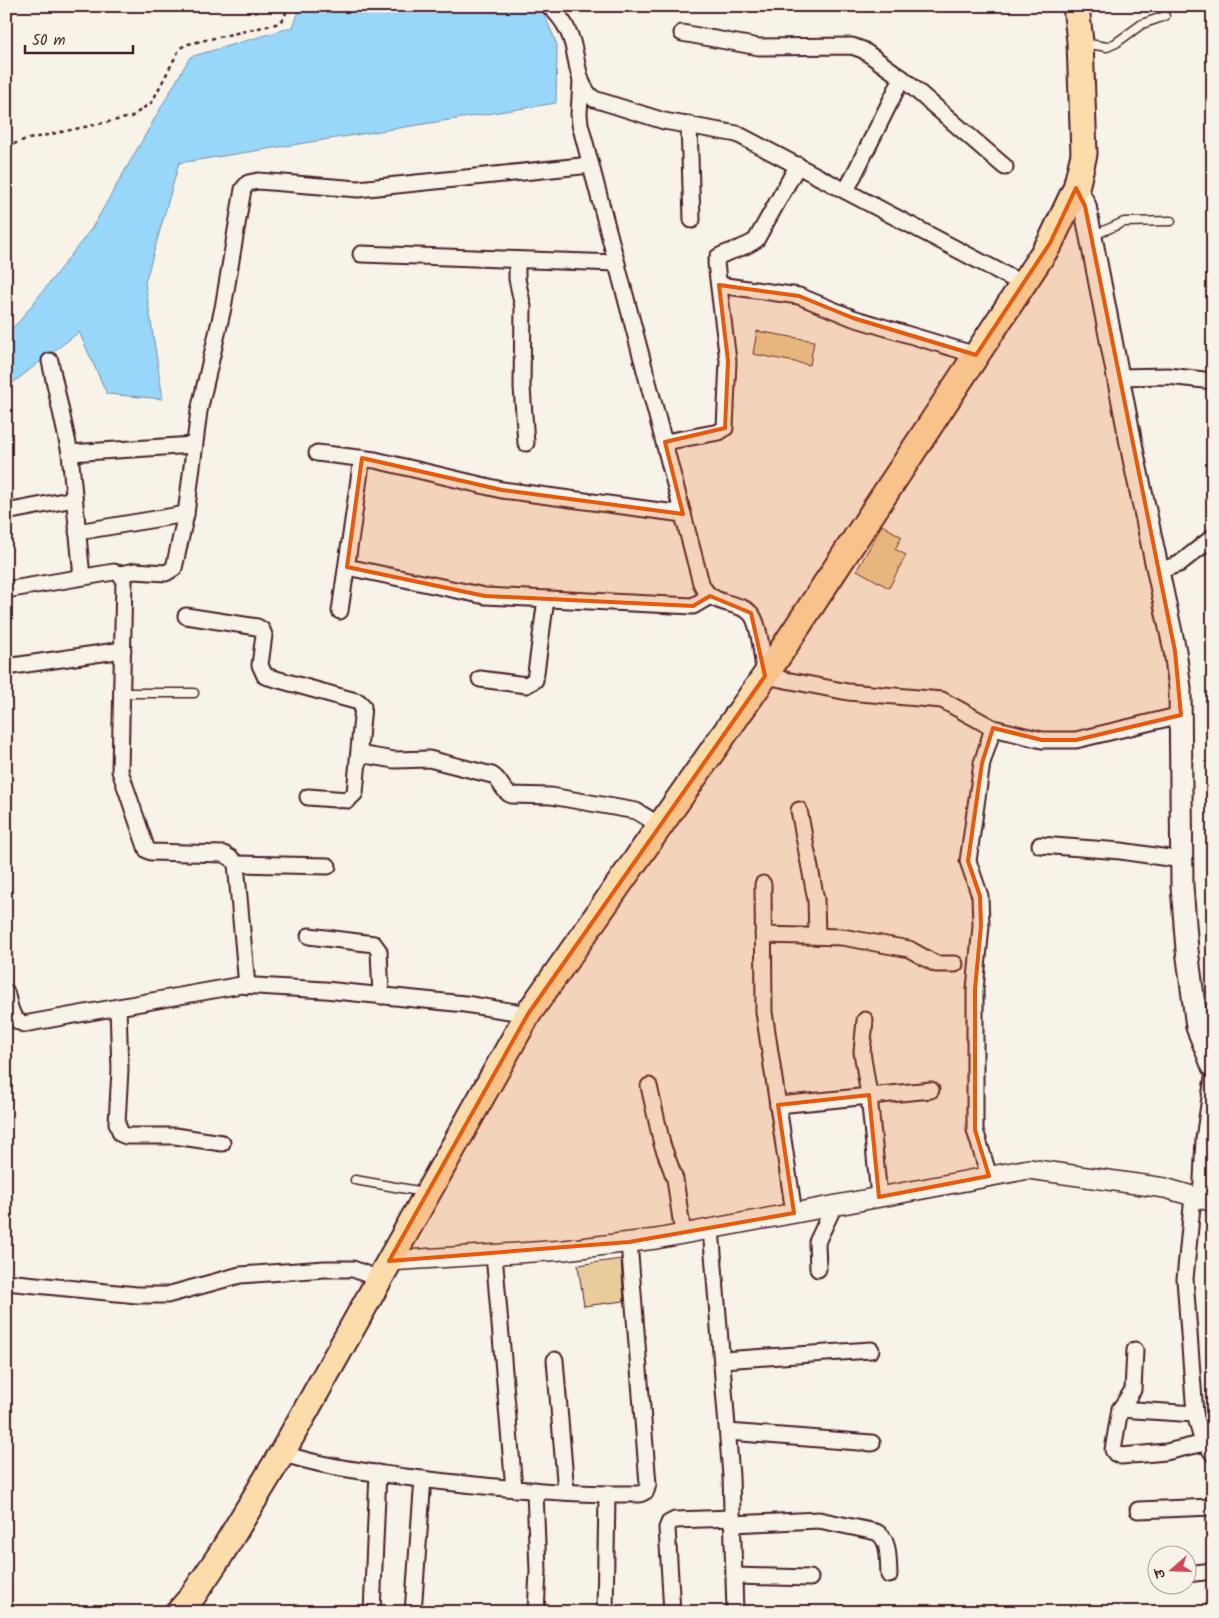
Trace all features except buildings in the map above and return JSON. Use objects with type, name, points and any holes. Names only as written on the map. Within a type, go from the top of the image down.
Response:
[{"type":"highway","points":[[182,1611],[221,1554],[282,1453],[528,1014],[765,676],[1050,243],[1076,188],[1084,154],[1080,42],[1076,6]]},
{"type":"main road","points":[[1076,188],[1085,206],[1118,377],[1175,651],[1181,715],[1182,860],[1187,950],[1197,1027],[1206,1055],[1213,1067]]},
{"type":"street","points":[[549,6],[556,12],[569,32],[582,81],[588,94],[594,99],[664,121],[737,134],[1023,284]]},
{"type":"street","points":[[682,33],[759,47],[852,46],[863,50],[902,78],[1005,167]]},
{"type":"street","points":[[846,191],[902,78]]},
{"type":"street","points":[[582,81],[579,114],[591,165],[701,583],[704,591],[710,596],[751,613],[756,622],[765,676],[848,692],[942,700],[993,728],[1042,740],[1076,740],[1181,715]]},
{"type":"street","points":[[689,124],[692,220]]},
{"type":"street","points":[[6,590],[114,572],[120,574],[135,571],[170,572],[174,568],[186,514],[199,411],[224,308],[243,189],[248,183],[258,181],[358,189],[591,165]]},
{"type":"street","points":[[665,442],[719,432],[725,428],[728,361],[716,263],[718,257],[748,246],[756,240],[798,165]]},
{"type":"street","points":[[361,254],[517,261],[617,263]]},
{"type":"street","points":[[517,261],[517,279],[523,307],[522,387],[526,443]]},
{"type":"street","points":[[719,286],[799,296],[852,318],[976,355]]},
{"type":"street","points":[[50,361],[70,453],[82,577]]},
{"type":"street","points":[[1118,377],[1168,376],[1213,381]]},
{"type":"street","points":[[70,453],[194,445]]},
{"type":"street","points":[[317,453],[362,458],[502,490],[684,514]]},
{"type":"street","points":[[340,611],[362,458]]},
{"type":"street","points":[[6,512],[74,499]]},
{"type":"street","points":[[77,532],[186,514]]},
{"type":"street","points":[[1158,571],[1179,564],[1213,537]]},
{"type":"street","points":[[347,567],[485,596],[693,606],[710,596]]},
{"type":"street","points":[[120,574],[125,585],[120,770],[147,850],[151,852],[224,854],[236,864],[247,986]]},
{"type":"street","points":[[480,679],[526,685],[535,680],[546,599]]},
{"type":"street","points":[[186,616],[257,627],[262,630],[264,635],[260,665],[265,676],[359,702],[363,710],[355,793],[348,800],[308,797]]},
{"type":"street","points":[[6,667],[123,650]]},
{"type":"street","points":[[989,1176],[975,1130],[975,989],[981,926],[980,896],[968,862],[982,763],[993,728]]},
{"type":"street","points":[[359,754],[394,760],[429,759],[492,775],[498,778],[506,793],[511,795],[551,796],[636,811],[661,826]]},
{"type":"street","points":[[799,810],[816,900],[817,936]]},
{"type":"street","points":[[1040,845],[1121,851],[1182,860]]},
{"type":"street","points":[[236,864],[328,866]]},
{"type":"street","points":[[763,884],[763,1004],[794,1214]]},
{"type":"street","points":[[763,935],[842,937],[909,949],[936,964],[955,964]]},
{"type":"street","points":[[309,936],[374,944],[379,951],[381,996]]},
{"type":"street","points":[[6,992],[13,1017],[12,1025],[228,986],[381,996],[484,1006],[528,1014]]},
{"type":"street","points":[[118,1007],[120,1070],[117,1123],[121,1134],[126,1136],[183,1136],[222,1143]]},
{"type":"street","points":[[865,1020],[862,1052],[869,1095],[879,1197]]},
{"type":"street","points":[[1135,1350],[1133,1390],[1120,1409],[1113,1450],[1116,1454],[1121,1456],[1209,1448],[1197,1426],[1195,1414],[1185,1279],[1198,1203],[1204,1138],[1213,1077]]},
{"type":"street","points":[[649,1086],[662,1144],[675,1179],[683,1234]]},
{"type":"street","points":[[778,1105],[931,1090]]},
{"type":"street","points":[[6,1282],[137,1295],[167,1295],[240,1276],[325,1269],[384,1270],[494,1254],[564,1250],[630,1242],[794,1214],[1029,1169],[1165,1188],[1198,1203]]},
{"type":"street","points":[[818,1269],[819,1234],[834,1206]]},
{"type":"street","points":[[711,1229],[728,1432],[735,1612]]},
{"type":"street","points":[[282,1453],[322,1466],[514,1489],[608,1495],[640,1494],[646,1491],[648,1484],[630,1242]]},
{"type":"street","points":[[494,1254],[514,1489]]},
{"type":"street","points":[[723,1360],[870,1350]]},
{"type":"street","points":[[555,1360],[566,1492]]},
{"type":"street","points":[[1120,1409],[1195,1414]]},
{"type":"street","points":[[728,1432],[872,1443]]},
{"type":"street","points":[[372,1612],[378,1473]]},
{"type":"street","points":[[414,1612],[423,1479]]},
{"type":"street","points":[[534,1490],[538,1571],[536,1612]]},
{"type":"street","points":[[605,1612],[608,1495]]},
{"type":"street","points":[[1138,1510],[1213,1506]]},
{"type":"street","points":[[672,1612],[667,1528],[669,1522],[674,1520],[819,1520],[876,1532],[882,1534],[886,1540],[889,1576]]},
{"type":"street","points":[[1196,1573],[1213,1571]]},
{"type":"street","points":[[734,1576],[810,1578]]},
{"type":"lane","points":[[1080,42],[1107,47],[1116,43],[1142,24],[1165,16]]},
{"type":"lane","points":[[1090,237],[1124,222],[1171,221]]},
{"type":"lane","points":[[122,692],[194,693]]},
{"type":"lane","points":[[354,1180],[429,1192]]},
{"type":"path","points":[[6,147],[24,140],[132,117],[152,102],[180,48],[188,44],[276,24],[284,19],[288,6]]},
{"type":"highlighted area","points":[[1076,188],[1085,206],[1175,651],[1181,715],[1076,740],[1042,740],[993,728],[982,763],[968,861],[980,896],[981,926],[975,989],[975,1130],[989,1176],[879,1197],[869,1095],[778,1105],[794,1213],[629,1242],[389,1261],[528,1014],[765,676],[751,613],[710,596],[693,606],[485,596],[347,567],[362,458],[502,490],[683,514],[665,442],[725,428],[728,361],[719,285],[799,296],[853,318],[976,355],[1050,243]]},
{"type":"water","points":[[301,6],[531,6],[543,11],[557,45],[556,103],[179,163],[145,283],[163,399],[107,394],[79,332],[6,388],[6,332],[18,323],[92,228],[190,57],[293,27]]}]
